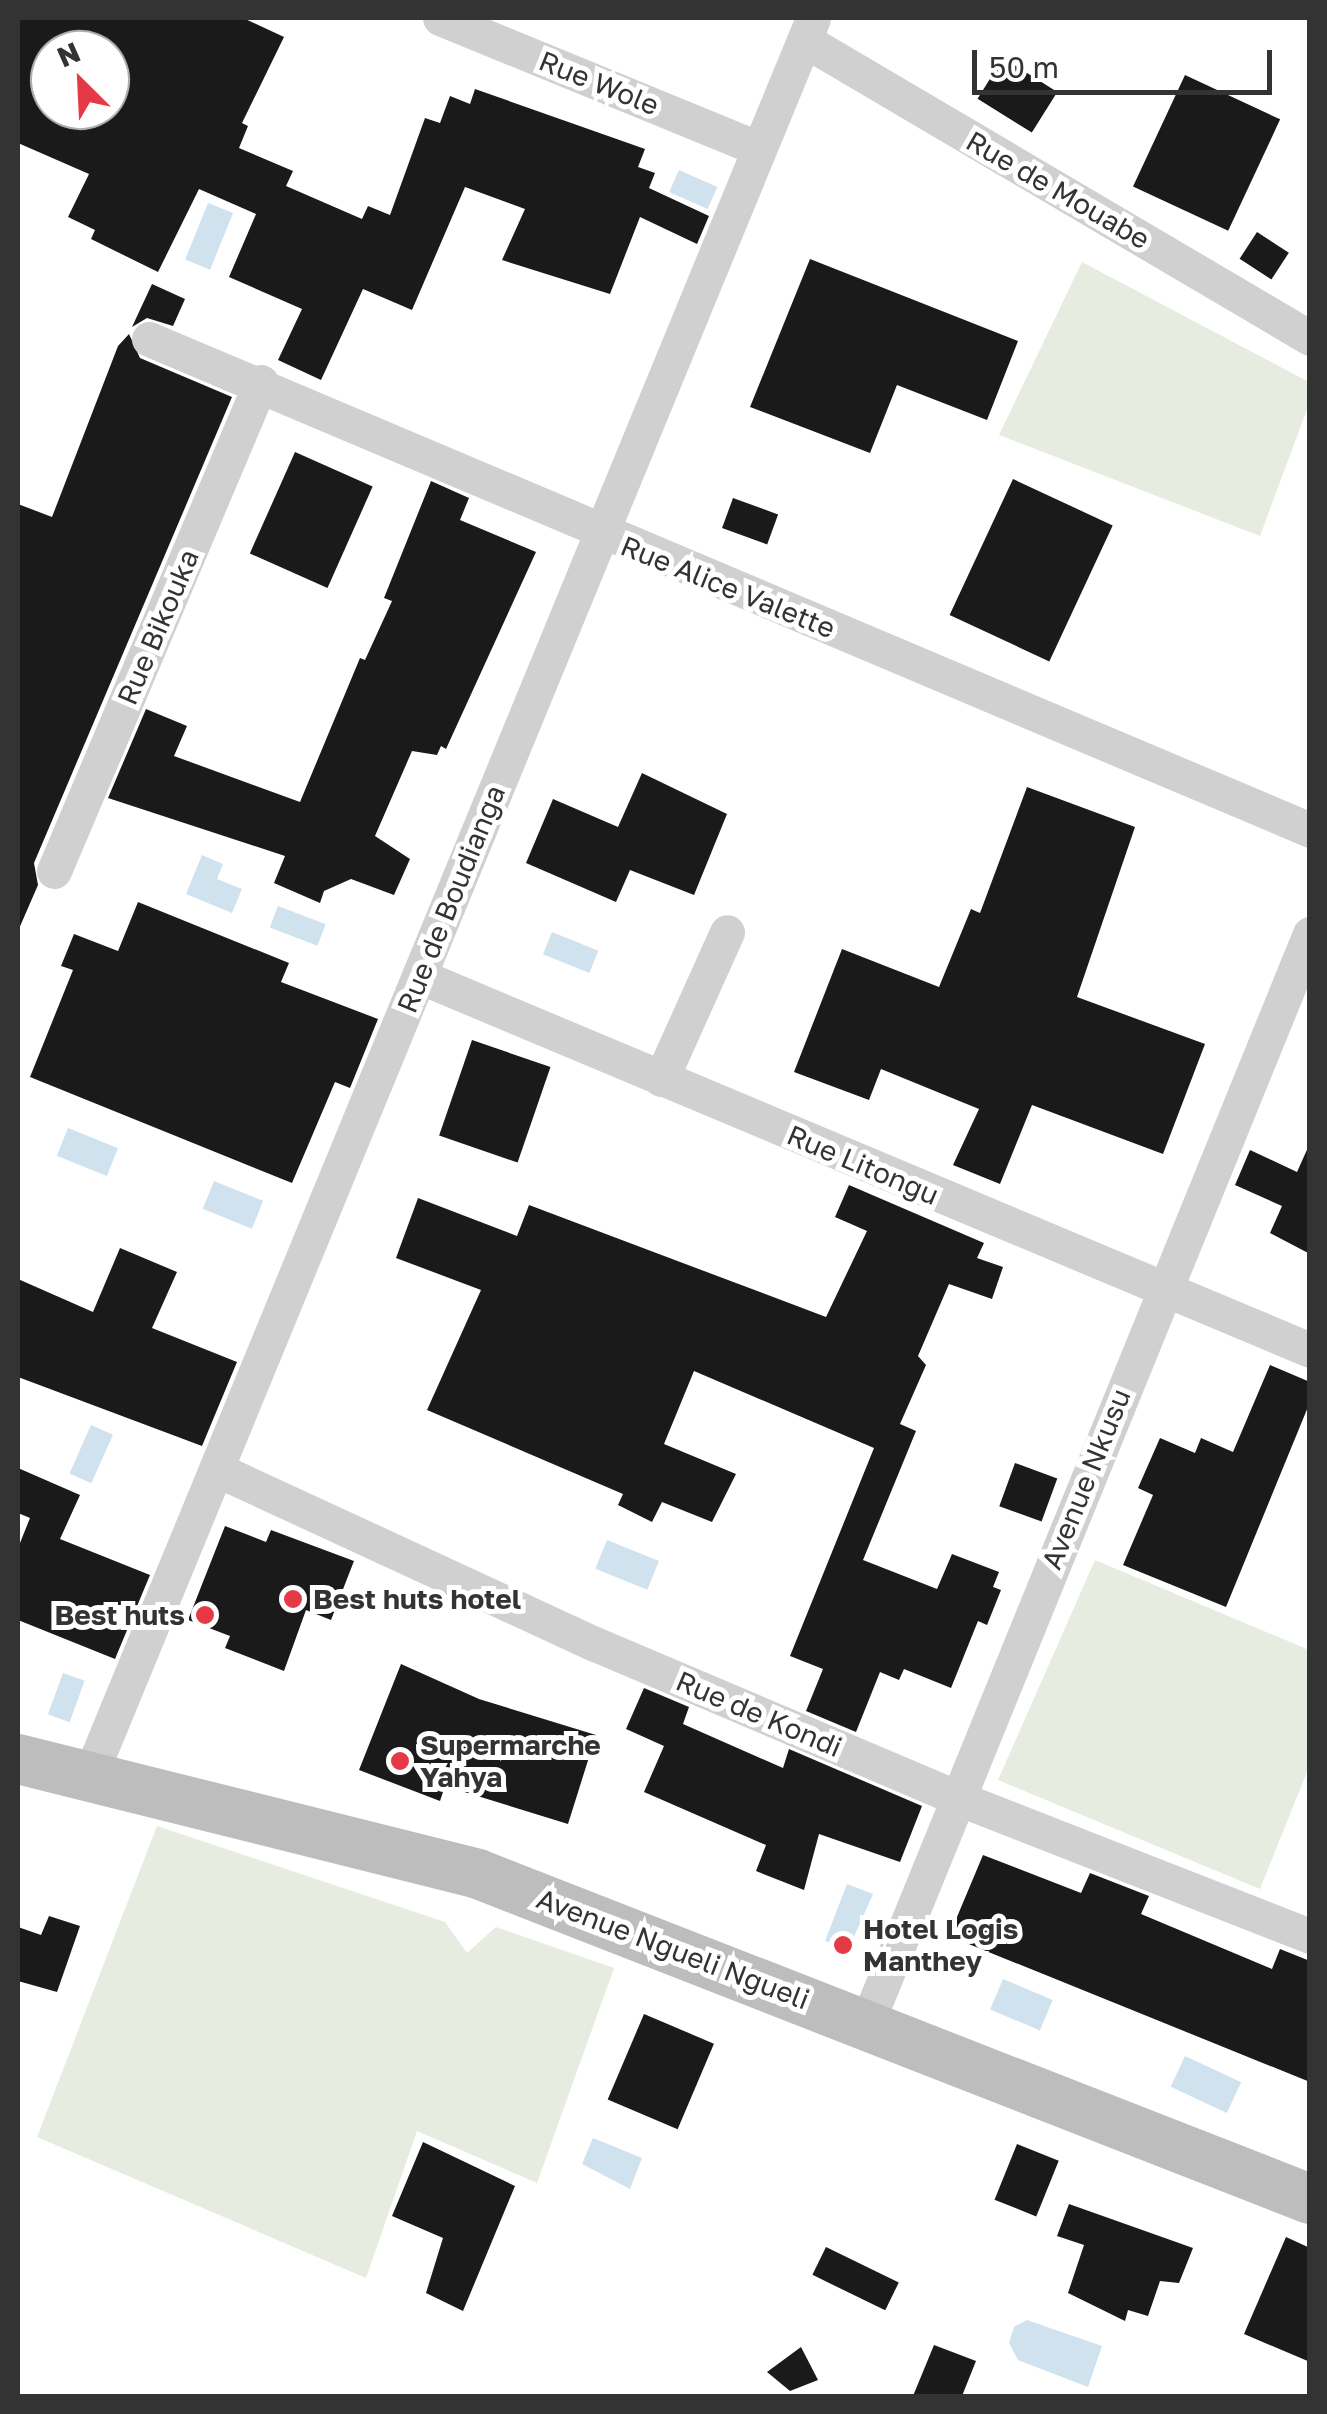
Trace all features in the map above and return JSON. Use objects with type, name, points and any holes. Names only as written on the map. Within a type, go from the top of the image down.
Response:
[{"type":"street","name":"Rue Wole","points":[[440,18],[757,148]]},
{"type":"street","name":"Rue de Boudianga","points":[[88,1780],[757,148],[809,30]]},
{"type":"street","name":"Rue de Mouabe","points":[[809,30],[1310,338]]},
{"type":"street","name":"Rue Alice Valette","points":[[149,339],[261,382],[601,535],[1310,830]]},
{"type":"street","name":"Rue Bikouka","points":[[54,871],[261,382]]},
{"type":"street","points":[[661,1079],[727,932]]},
{"type":"street","name":"Avenue Nkusu","points":[[866,2025],[955,1797],[1310,934]]},
{"type":"street","name":"Rue Litongu","points":[[419,976],[1310,1350]]},
{"type":"street","name":"Rue de Kondi","points":[[218,1470],[594,1644],[955,1797],[1310,1936]]},
{"type":"street","name":"Avenue Ngueli Ngueli","points":[[18,1759],[88,1780],[478,1874],[1310,2199]]},
{"type":"shaded area","points":[[1082,262],[1309,382],[1309,404],[1260,536],[999,435]]},
{"type":"shaded area","points":[[1095,1560],[1309,1650],[1309,1767],[1260,1889],[998,1780]]},
{"type":"shaded area","points":[[157,1826],[445,1922],[467,1953],[496,1927],[614,1968],[537,2183],[417,2131],[366,2278],[37,2137]]},
{"type":"water","points":[[679,170],[717,187],[708,209],[669,192]]},
{"type":"water","points":[[208,203],[233,213],[210,270],[185,260]]},
{"type":"water","points":[[202,855],[223,864],[217,879],[242,889],[232,913],[186,894]]},
{"type":"water","points":[[278,906],[326,924],[317,946],[270,927]]},
{"type":"water","points":[[552,932],[598,951],[589,973],[543,954]]},
{"type":"water","points":[[68,1128],[118,1148],[107,1176],[57,1156]]},
{"type":"water","points":[[214,1181],[263,1201],[252,1229],[203,1209]]},
{"type":"water","points":[[91,1425],[113,1435],[91,1483],[69,1473]]},
{"type":"water","points":[[607,1540],[659,1561],[647,1590],[595,1569]]},
{"type":"water","points":[[63,1673],[85,1681],[70,1722],[48,1714]]},
{"type":"water","points":[[847,1884],[873,1894],[849,1948],[825,1941]]},
{"type":"water","points":[[1003,1979],[1053,2000],[1040,2030],[990,2009]]},
{"type":"water","points":[[1185,2056],[1241,2082],[1227,2113],[1171,2087]]},
{"type":"water","points":[[593,2138],[642,2158],[630,2189],[582,2164]]},
{"type":"water","points":[[1027,2320],[1102,2346],[1088,2387],[1018,2360],[1009,2343],[1014,2327]]},
{"type":"building","points":[[18,18],[243,18],[284,37],[242,123],[248,126],[239,148],[293,171],[286,186],[362,219],[368,206],[390,215],[425,118],[440,123],[450,96],[470,104],[475,89],[645,149],[638,167],[655,173],[649,188],[709,216],[697,244],[640,217],[610,294],[502,260],[525,209],[465,187],[412,310],[363,289],[321,380],[278,360],[302,309],[229,277],[256,214],[199,189],[158,272],[91,239],[95,230],[68,217],[89,174],[18,143]]},
{"type":"building","points":[[1003,58],[1057,92],[1032,133],[978,99]]},
{"type":"building","points":[[1185,75],[1280,119],[1228,231],[1133,186]]},
{"type":"building","points":[[1257,232],[1289,253],[1271,280],[1240,259]]},
{"type":"building","points":[[810,259],[1018,341],[987,420],[897,385],[870,453],[750,407]]},
{"type":"building","points":[[152,284],[185,299],[173,326],[147,318],[132,327]]},
{"type":"building","points":[[129,334],[140,358],[232,397],[34,863],[38,885],[18,931],[18,504],[52,517],[118,346]]},
{"type":"building","points":[[295,452],[373,487],[328,588],[250,553]]},
{"type":"building","points":[[1013,479],[1113,525],[1049,661],[950,615]]},
{"type":"building","points":[[431,481],[469,498],[460,520],[536,552],[446,749],[441,746],[437,755],[412,751],[375,836],[410,859],[394,895],[351,879],[324,891],[320,903],[274,883],[285,856],[108,798],[146,709],[187,726],[174,756],[300,802],[360,658],[365,660],[392,601],[384,598]]},
{"type":"building","points":[[733,498],[778,514],[767,544],[722,528]]},
{"type":"building","points":[[642,773],[727,814],[694,895],[630,870],[616,902],[526,863],[553,799],[618,827]]},
{"type":"building","points":[[1027,787],[1135,827],[1077,997],[1205,1044],[1163,1154],[1032,1105],[1000,1184],[953,1165],[979,1109],[881,1069],[869,1100],[794,1072],[842,949],[939,987],[971,909],[980,913]]},
{"type":"building","points":[[138,902],[289,963],[281,982],[378,1019],[350,1088],[335,1082],[292,1183],[30,1077],[73,970],[61,966],[74,934],[118,951]]},
{"type":"building","points":[[472,1040],[550,1067],[518,1163],[439,1135]]},
{"type":"building","points":[[1310,1143],[1310,1254],[1270,1233],[1282,1206],[1235,1185],[1250,1150],[1297,1172]]},
{"type":"building","points":[[849,1185],[984,1243],[977,1258],[1003,1267],[992,1299],[949,1284],[918,1356],[926,1365],[900,1424],[916,1431],[863,1560],[937,1589],[952,1554],[999,1572],[993,1587],[1001,1590],[987,1625],[978,1621],[951,1688],[904,1669],[899,1680],[880,1672],[856,1732],[806,1711],[823,1669],[790,1656],[874,1448],[694,1371],[664,1444],[736,1474],[712,1522],[662,1502],[652,1522],[618,1505],[623,1494],[427,1410],[481,1290],[396,1258],[418,1198],[517,1236],[529,1205],[826,1317],[867,1231],[835,1217]]},
{"type":"building","points":[[120,1248],[177,1272],[152,1328],[237,1362],[202,1446],[18,1377],[18,1279],[93,1312]]},
{"type":"building","points":[[1270,1365],[1310,1382],[1310,1402],[1226,1607],[1123,1565],[1153,1495],[1138,1488],[1160,1438],[1195,1453],[1201,1438],[1233,1452]]},
{"type":"building","points":[[1015,1463],[1057,1478],[1042,1522],[999,1506]]},
{"type":"building","points":[[18,1468],[80,1495],[60,1539],[150,1575],[115,1659],[18,1620],[18,1548],[30,1518],[18,1513]]},
{"type":"building","points":[[225,1526],[266,1542],[271,1530],[354,1561],[331,1620],[306,1610],[284,1671],[225,1648],[230,1636],[188,1620]]},
{"type":"building","points":[[401,1664],[479,1699],[596,1735],[568,1824],[445,1786],[440,1801],[359,1770]]},
{"type":"building","points":[[644,1688],[689,1707],[683,1724],[783,1768],[789,1749],[922,1806],[900,1862],[819,1834],[804,1890],[756,1871],[766,1845],[644,1792],[664,1746],[626,1729]]},
{"type":"building","points":[[983,1855],[1081,1893],[1090,1873],[1149,1896],[1141,1914],[1272,1969],[1280,1949],[1310,1961],[1310,2082],[949,1936]]},
{"type":"building","points":[[49,1916],[80,1926],[57,1992],[18,1981],[18,1927],[41,1935]]},
{"type":"building","points":[[644,2014],[714,2044],[678,2129],[608,2100]]},
{"type":"building","points":[[423,2142],[515,2186],[463,2311],[426,2293],[443,2238],[392,2216]]},
{"type":"building","points":[[1017,2144],[1059,2161],[1036,2216],[995,2200]]},
{"type":"building","points":[[1069,2204],[1193,2248],[1179,2283],[1160,2281],[1148,2316],[1128,2310],[1125,2321],[1068,2293],[1084,2245],[1057,2236]]},
{"type":"building","points":[[1286,2237],[1310,2248],[1310,2362],[1244,2334]]},
{"type":"building","points":[[826,2247],[899,2283],[885,2310],[812,2275]]},
{"type":"building","points":[[934,2345],[976,2361],[962,2396],[913,2396]]},
{"type":"building","points":[[801,2347],[818,2380],[790,2391],[767,2372]]},
{"type":"place","name":"Best huts hotel","points":[[293,1599]]},
{"type":"place","name":"Best huts","points":[[205,1615]]},
{"type":"place","name":"Supermarche Yahya","points":[[400,1761]]},
{"type":"place","name":"Hotel Logis Manthey","points":[[843,1945]]}]
